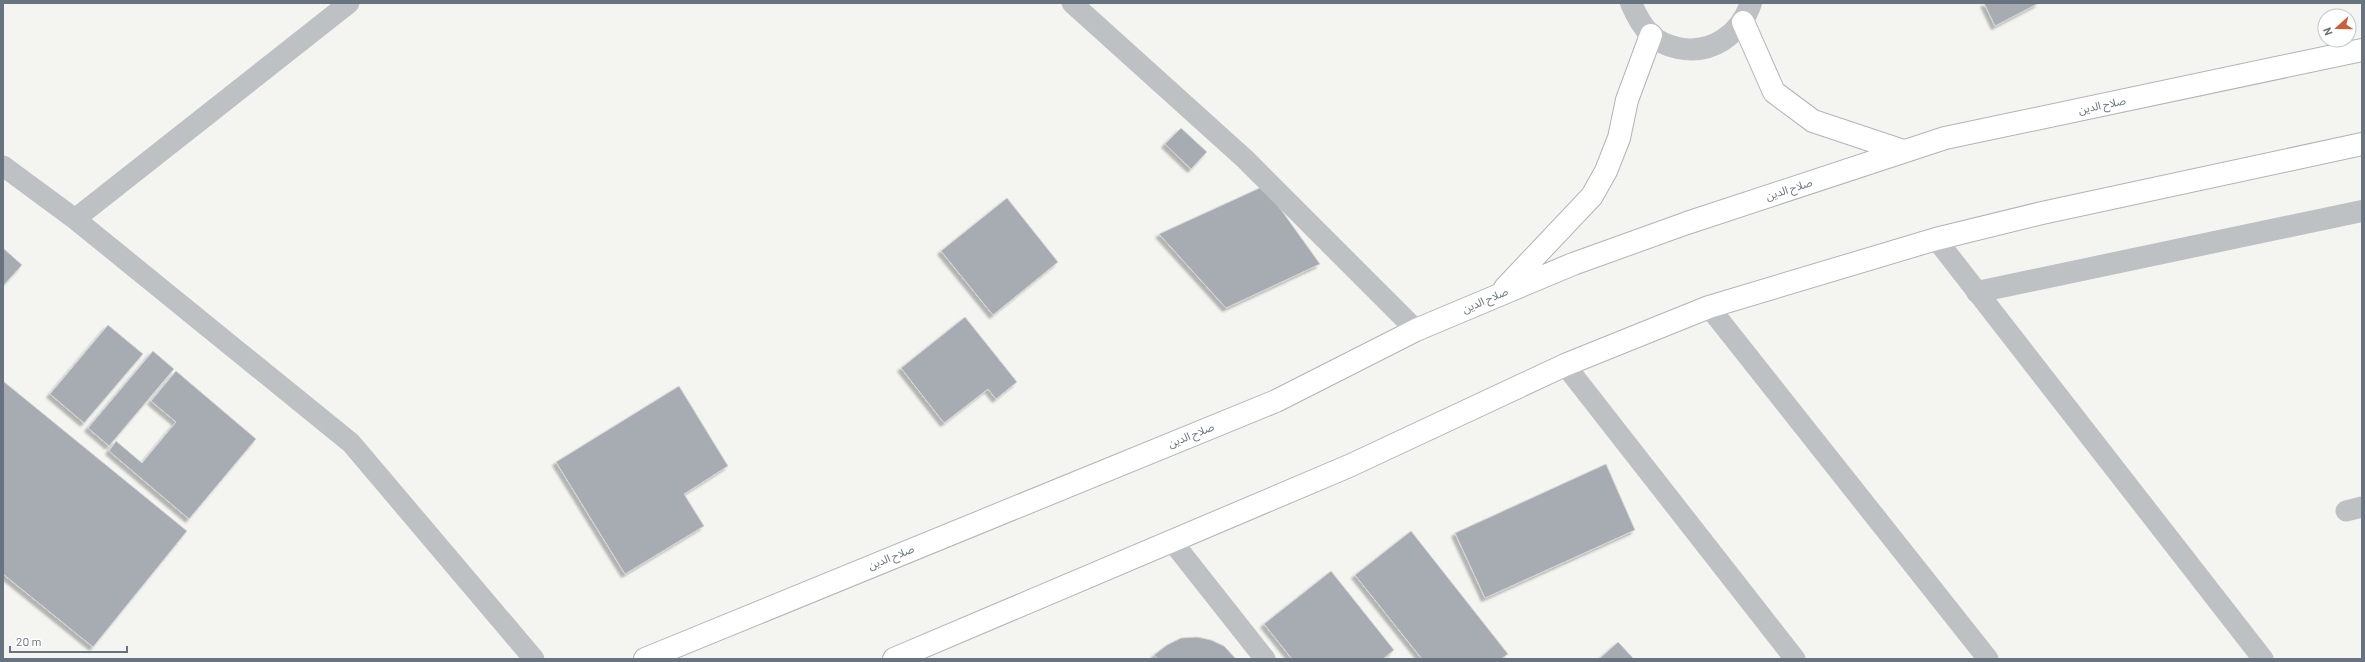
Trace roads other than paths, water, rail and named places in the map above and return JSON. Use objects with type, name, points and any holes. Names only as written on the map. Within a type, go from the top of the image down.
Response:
[{"type":"highway","points":[[1747,12],[1774,92],[1813,121],[1903,151]]},
{"type":"highway","points":[[1500,293],[1592,196],[1606,171],[1619,138],[1627,100],[1651,35]]},
{"type":"highway","name":"صلاح الدين","points":[[645,659],[1276,401],[1416,330],[1500,293],[1580,261],[1945,138],[2362,50]]},
{"type":"highway","points":[[894,659],[1171,540],[1349,466],[1565,365],[1709,307],[1936,239],[2042,213],[2362,144]]},
{"type":"street","points":[[1631,3],[1638,19],[1651,35],[1669,46],[1690,50],[1710,47],[1729,38],[1747,12]]},
{"type":"street","points":[[1977,292],[2362,212]]},
{"type":"lane","points":[[75,219],[349,3]]},
{"type":"lane","points":[[1072,3],[1245,159],[1416,330]]},
{"type":"lane","points":[[3,166],[75,219],[351,443],[534,659]]},
{"type":"lane","points":[[1936,239],[2263,659]]},
{"type":"lane","points":[[1709,307],[1988,659]]},
{"type":"lane","points":[[1565,365],[1795,659]]},
{"type":"lane","points":[[1171,540],[1265,659]]}]
